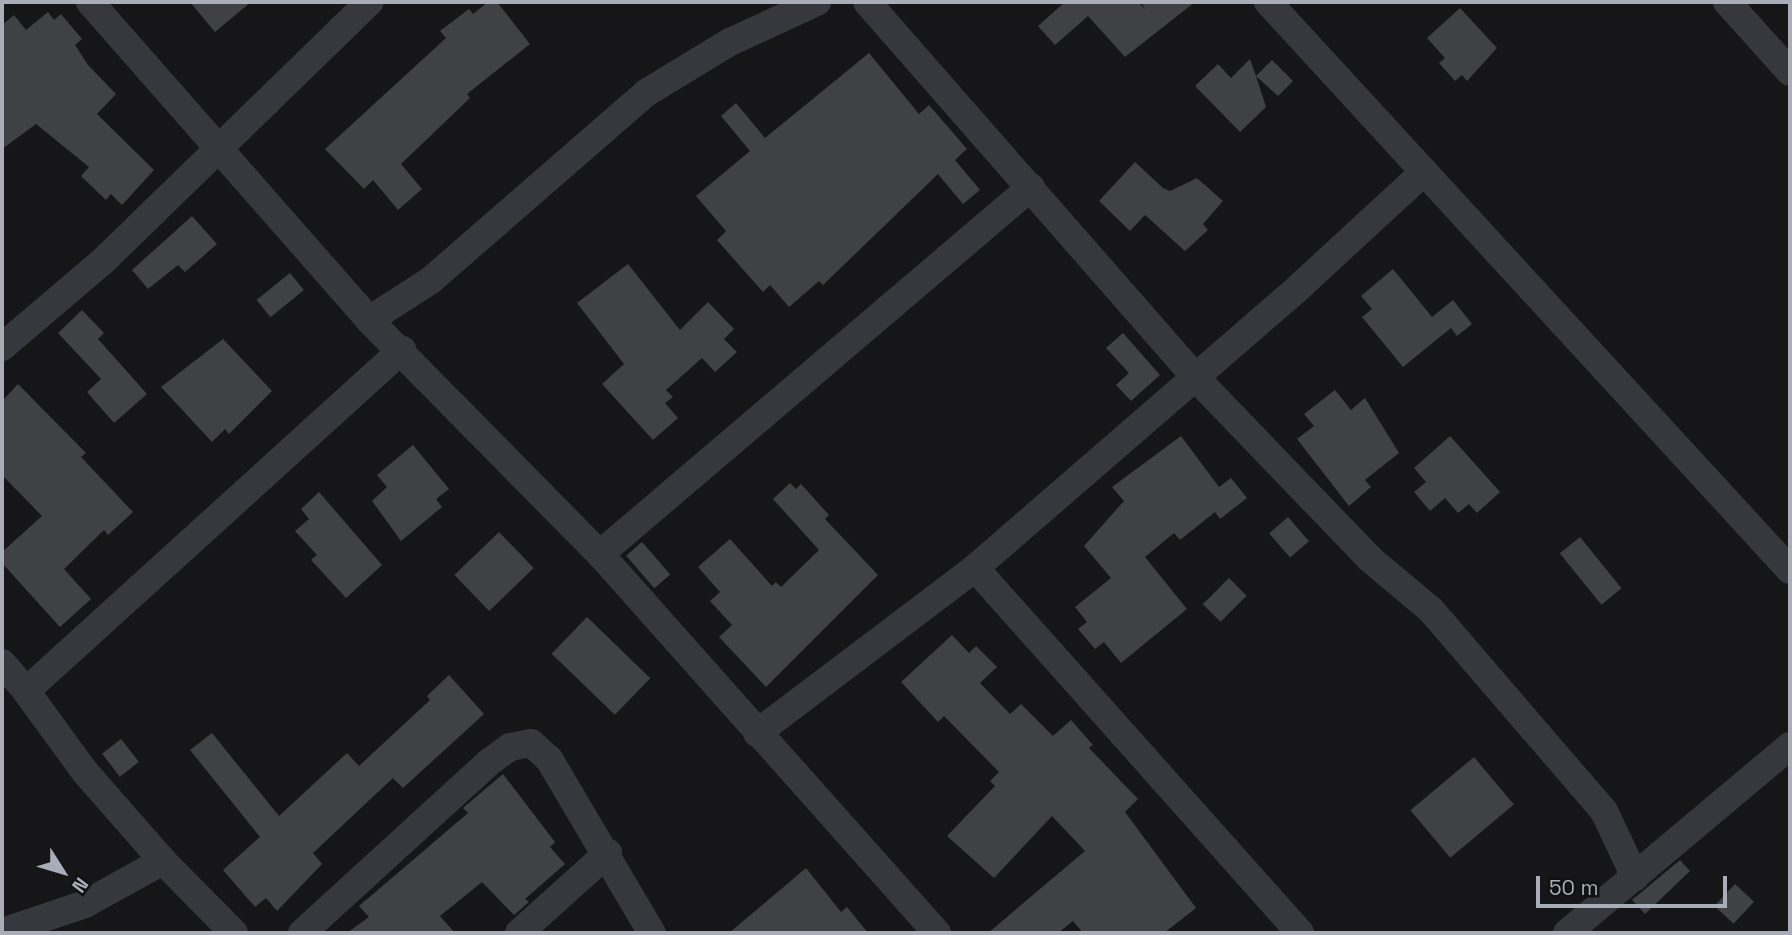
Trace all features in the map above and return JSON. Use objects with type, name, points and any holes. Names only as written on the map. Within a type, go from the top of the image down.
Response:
[{"type":"street","points":[[90,2],[369,320],[402,350],[600,554],[937,933]]},
{"type":"street","points":[[2,347],[102,262],[216,146],[369,2]]},
{"type":"street","points":[[369,320],[430,280],[646,93],[730,42],[817,2]]},
{"type":"street","points":[[867,2],[1195,377],[1370,559],[1431,610],[1604,811],[1635,877]]},
{"type":"street","points":[[1268,2],[1790,570]]},
{"type":"street","points":[[1727,2],[1790,72]]},
{"type":"street","points":[[757,733],[975,568],[1195,377],[1424,172]]},
{"type":"street","points":[[600,554],[1031,187]]},
{"type":"street","points":[[26,691],[402,350]]},
{"type":"street","points":[[975,568],[1300,933]]},
{"type":"street","points":[[2,663],[26,691],[85,772],[163,861],[234,933]]},
{"type":"street","points":[[302,933],[510,747],[531,743],[549,759],[608,853],[652,933]]},
{"type":"street","points":[[1567,933],[1790,746]]},
{"type":"street","points":[[519,933],[608,853]]},
{"type":"street","points":[[2,932],[85,904],[163,861]]},
{"type":"building","points":[[190,2],[251,2],[215,32]]},
{"type":"building","points":[[488,2],[497,2],[530,44],[467,94],[470,98],[401,164],[422,189],[398,210],[373,180],[364,189],[325,149],[446,38],[440,31],[469,9],[473,14]]},
{"type":"building","points":[[1065,2],[1138,2],[1145,9],[1141,2],[1195,2],[1125,57],[1088,16],[1055,45],[1038,26]]},
{"type":"building","points":[[1460,8],[1497,48],[1467,81],[1462,75],[1455,81],[1439,63],[1445,58],[1427,38]]},
{"type":"building","points":[[48,12],[54,20],[61,14],[82,39],[75,45],[88,65],[116,94],[97,114],[154,170],[122,205],[111,194],[106,200],[81,176],[89,167],[36,124],[2,149],[2,25],[14,15],[26,30]]},
{"type":"building","points":[[869,53],[919,114],[929,105],[967,149],[955,160],[980,190],[963,204],[938,174],[823,285],[819,281],[789,307],[770,285],[763,292],[717,240],[726,231],[696,196],[750,151],[721,116],[736,103],[765,138]]},
{"type":"building","points":[[1250,59],[1266,107],[1240,132],[1195,86],[1218,64],[1231,78]]},
{"type":"building","points":[[1272,60],[1293,81],[1278,96],[1256,76]]},
{"type":"building","points":[[1135,162],[1163,188],[1170,191],[1197,178],[1223,201],[1203,224],[1208,230],[1185,251],[1145,215],[1130,231],[1099,201]]},
{"type":"building","points":[[192,216],[217,244],[185,272],[178,265],[148,289],[132,270]]},
{"type":"building","points":[[628,264],[680,330],[708,302],[734,329],[724,339],[737,352],[715,372],[702,358],[666,390],[673,397],[665,403],[678,418],[653,440],[602,384],[624,364],[577,303]]},
{"type":"building","points":[[1393,269],[1432,317],[1453,300],[1472,324],[1457,336],[1451,328],[1403,367],[1362,317],[1372,309],[1361,296]]},
{"type":"building","points":[[290,273],[304,290],[270,317],[257,300]]},
{"type":"building","points":[[82,310],[104,333],[98,339],[147,394],[114,423],[87,392],[101,379],[58,333]]},
{"type":"building","points":[[1123,333],[1160,375],[1131,401],[1116,385],[1129,373],[1106,348]]},
{"type":"building","points":[[223,339],[272,391],[229,434],[225,429],[212,442],[161,387]]},
{"type":"building","points":[[18,384],[86,453],[81,457],[133,512],[108,535],[104,530],[64,569],[91,599],[60,627],[2,563],[2,552],[42,516],[2,475],[2,401]]},
{"type":"building","points":[[1335,390],[1351,410],[1365,398],[1399,453],[1365,480],[1371,487],[1349,506],[1297,439],[1314,426],[1304,414]]},
{"type":"building","points":[[1181,436],[1219,487],[1231,478],[1247,498],[1220,519],[1215,512],[1180,540],[1174,533],[1145,557],[1187,609],[1121,663],[1104,642],[1095,649],[1078,629],[1087,622],[1075,607],[1111,578],[1084,546],[1124,501],[1112,487]]},
{"type":"building","points":[[1450,436],[1500,492],[1477,513],[1469,504],[1458,513],[1445,498],[1430,511],[1414,492],[1426,482],[1414,468]]},
{"type":"building","points":[[413,445],[449,489],[436,499],[442,507],[401,541],[372,501],[387,487],[377,475]]},
{"type":"building","points":[[790,483],[796,489],[801,484],[829,515],[825,519],[878,575],[766,687],[719,637],[732,625],[710,601],[720,592],[698,567],[730,539],[772,586],[776,582],[781,587],[819,550],[773,499]]},
{"type":"building","points":[[319,492],[382,565],[346,598],[311,560],[317,555],[295,531],[309,519],[301,509]]},
{"type":"building","points":[[1288,517],[1309,541],[1290,558],[1269,533]]},
{"type":"building","points":[[499,532],[534,568],[489,611],[454,575]]},
{"type":"building","points":[[1580,537],[1622,588],[1601,605],[1560,553]]},
{"type":"building","points":[[642,542],[670,574],[654,588],[626,556]]},
{"type":"building","points":[[1229,578],[1247,596],[1221,622],[1203,604]]},
{"type":"building","points":[[587,617],[650,678],[615,715],[552,654]]},
{"type":"building","points":[[952,635],[969,653],[976,646],[997,667],[980,683],[1010,714],[1021,704],[1053,736],[1071,720],[1093,745],[1089,748],[1138,799],[1125,812],[1196,908],[1164,933],[1083,933],[1073,921],[1058,933],[988,933],[1085,851],[1052,816],[994,878],[947,836],[995,786],[990,781],[999,772],[944,716],[938,722],[901,682]]},
{"type":"building","points":[[449,675],[484,714],[403,788],[393,778],[313,853],[322,864],[277,911],[266,898],[255,907],[223,870],[260,837],[190,750],[212,733],[279,816],[347,753],[359,766],[430,700],[427,696]]},
{"type":"building","points":[[121,739],[139,762],[120,777],[102,754]]},
{"type":"building","points":[[1474,757],[1514,804],[1450,858],[1410,810]]},
{"type":"building","points":[[503,774],[555,842],[550,847],[565,864],[525,899],[529,902],[514,915],[482,882],[440,916],[455,933],[347,933],[369,917],[359,906],[468,813],[463,808]]},
{"type":"building","points":[[1680,860],[1690,871],[1645,914],[1632,900]]},
{"type":"building","points":[[806,868],[841,912],[847,907],[868,933],[729,933]]},
{"type":"building","points":[[1735,884],[1754,902],[1734,924],[1715,906]]}]
